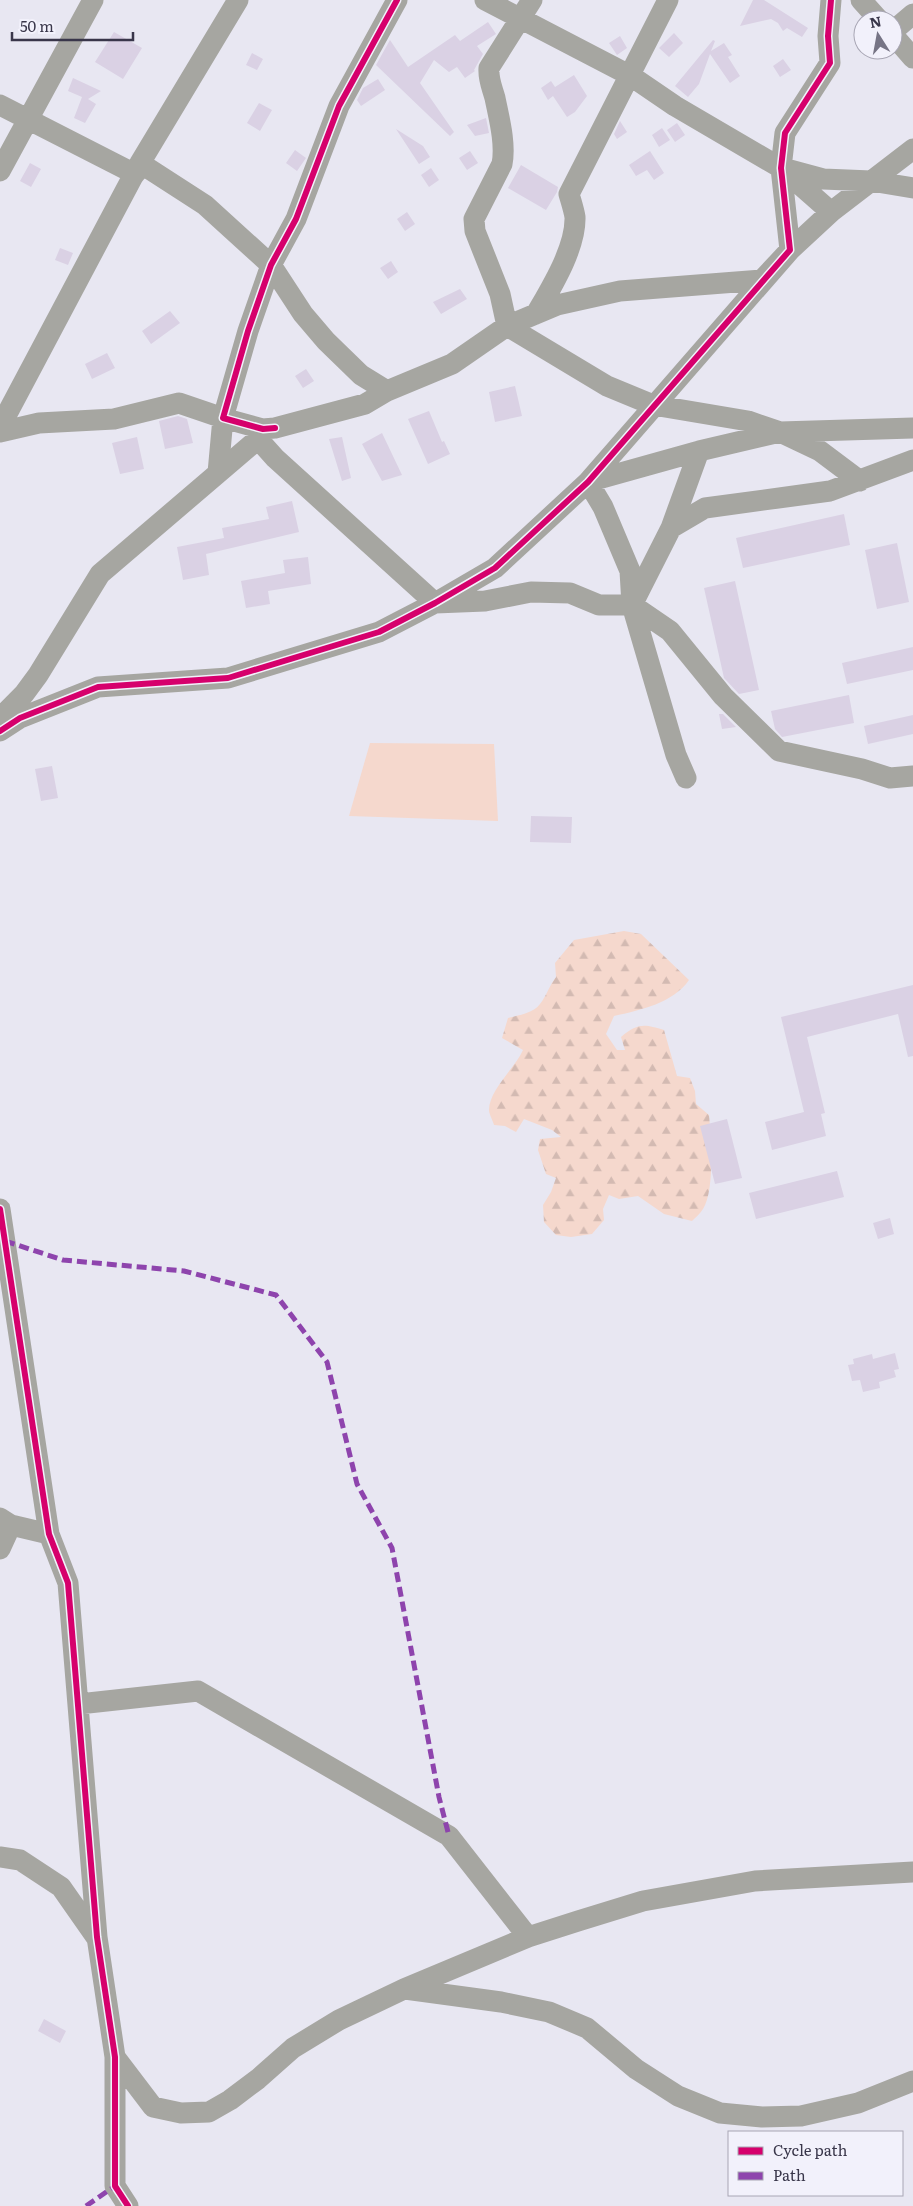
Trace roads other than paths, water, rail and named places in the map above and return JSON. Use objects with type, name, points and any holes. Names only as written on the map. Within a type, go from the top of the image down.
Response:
[{"type":"street","points":[[0,171],[93,0]]},
{"type":"street","points":[[0,427],[137,169],[238,0]]},
{"type":"street","points":[[218,473],[223,418],[271,265],[296,219],[339,106],[397,0]]},
{"type":"street","points":[[485,0],[631,76],[675,106],[781,168],[832,212]]},
{"type":"street","points":[[532,0],[489,68],[488,77],[494,98],[504,155],[502,164],[474,219],[475,231],[500,294],[507,326],[606,386],[653,405],[748,421],[780,432],[820,451],[860,481]]},
{"type":"street","points":[[536,314],[560,274],[572,237],[575,217],[569,194],[631,76],[668,0]]},
{"type":"street","points":[[0,731],[20,718],[98,687],[228,678],[379,632],[436,603],[495,568],[588,482],[653,405],[790,250],[781,168],[785,133],[830,64],[828,36],[831,0]]},
{"type":"street","points":[[861,0],[870,10]]},
{"type":"street","points":[[903,22],[913,14]]},
{"type":"street","points":[[903,46],[913,58]]},
{"type":"street","points":[[0,105],[137,169],[205,205],[271,265],[303,314],[326,341],[361,376],[387,391]]},
{"type":"street","points":[[0,718],[24,694],[38,675],[100,574],[218,473],[260,434],[275,428],[365,404],[387,391],[452,364],[507,326],[557,305],[620,291],[762,280],[790,250],[832,212],[913,148]]},
{"type":"street","points":[[781,168],[823,179],[871,181],[913,188]]},
{"type":"street","points":[[0,432],[39,422],[114,419],[179,403],[223,418],[260,434],[275,458],[436,603],[485,602],[531,592],[570,593],[599,604],[632,605],[670,631],[723,696],[779,750],[862,769],[890,778],[913,776]]},
{"type":"street","points":[[588,482],[699,451],[780,432],[913,428]]},
{"type":"street","points":[[632,605],[671,528],[699,451]]},
{"type":"street","points":[[671,528],[705,508],[830,491],[913,460]]},
{"type":"street","points":[[588,482],[602,507],[630,571],[632,605],[676,755],[686,778]]},
{"type":"street","points":[[0,1209],[5,1295],[49,1534],[68,1583],[97,1937],[115,2057],[115,2186],[128,2206]]},
{"type":"street","points":[[0,1549],[6,1521],[49,1534]]},
{"type":"street","points":[[79,1704],[198,1691],[449,1836],[528,1937]]},
{"type":"street","points":[[0,1857],[20,1860],[61,1887],[97,1937]]},
{"type":"street","points":[[115,2057],[154,2108],[181,2113],[208,2112],[230,2100],[258,2080],[293,2048],[339,2020],[404,1989],[528,1937],[643,1901],[755,1881],[913,1872]]},
{"type":"street","points":[[404,1989],[502,2002],[549,2012],[587,2028],[636,2070],[678,2096],[720,2112],[762,2116],[801,2116],[858,2103],[913,2081]]}]
